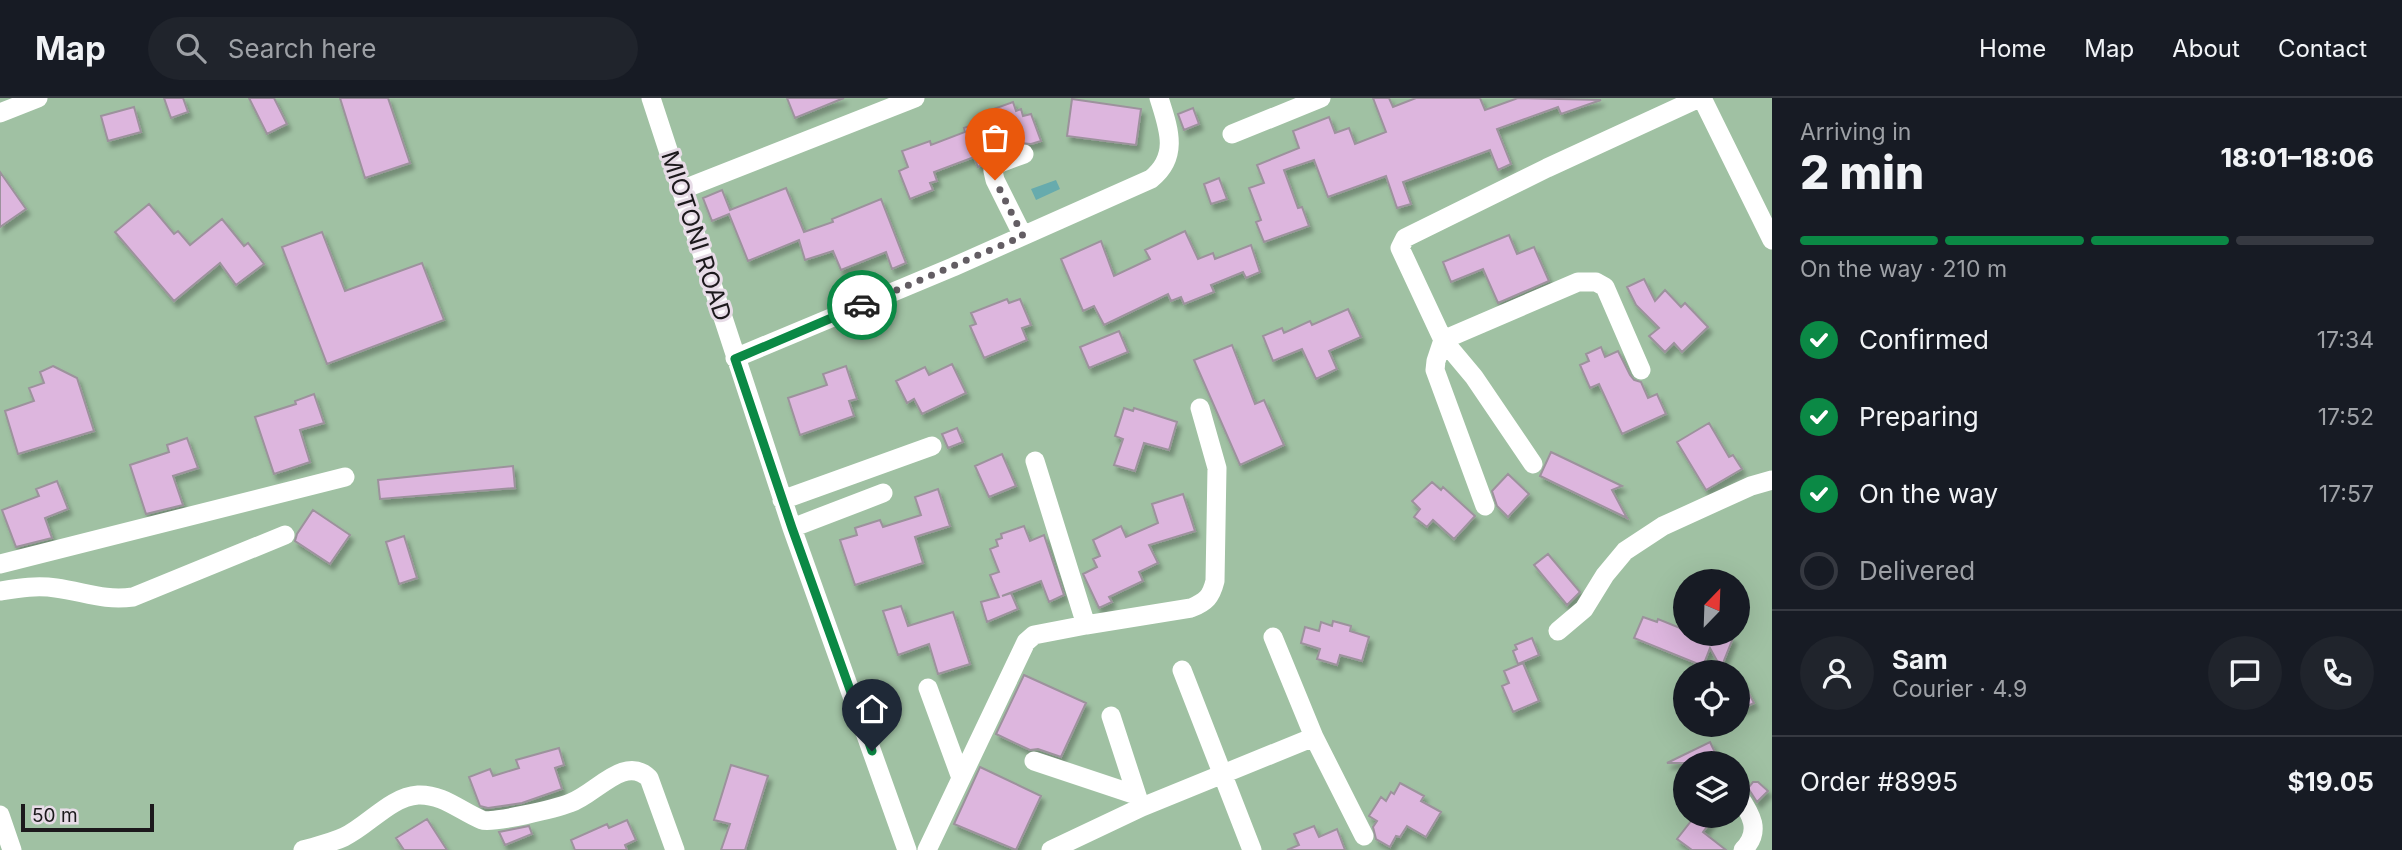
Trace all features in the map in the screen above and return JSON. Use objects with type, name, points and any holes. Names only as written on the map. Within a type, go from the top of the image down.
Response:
[{"type":"street","points":[[0,113],[38,98]]},
{"type":"street","name":"MIOTONI ROAD","points":[[651,98],[782,500],[907,850]]},
{"type":"street","points":[[681,190],[915,98]]},
{"type":"street","points":[[735,359],[1151,179],[1167,158],[1170,132],[1158,98]]},
{"type":"street","points":[[1233,134],[1321,98]]},
{"type":"street","points":[[1533,464],[1474,377],[1443,340],[1400,248],[1405,238],[1547,168],[1701,98],[1772,240]]},
{"type":"street","points":[[1023,236],[993,171],[997,164],[1024,154]]},
{"type":"street","points":[[1485,506],[1435,370],[1443,340],[1578,282],[1596,282],[1605,287],[1641,370]]},
{"type":"street","points":[[927,850],[1026,642],[1034,635],[1191,608],[1204,603],[1211,595],[1215,581],[1217,468],[1200,408]]},
{"type":"street","points":[[782,500],[932,446]]},
{"type":"street","points":[[1035,461],[1086,625]]},
{"type":"street","points":[[0,564],[345,477]]},
{"type":"street","points":[[1558,631],[1584,609],[1605,575],[1626,551],[1663,526],[1752,486],[1772,480]]},
{"type":"street","points":[[792,528],[883,493]]},
{"type":"street","points":[[0,592],[24,587],[42,587],[114,599],[134,597],[285,534]]},
{"type":"street","points":[[1273,636],[1314,737],[1364,836]]},
{"type":"street","points":[[1182,670],[1252,850]]},
{"type":"street","points":[[928,688],[961,778]]},
{"type":"street","points":[[1111,716],[1139,801]]},
{"type":"street","points":[[1051,850],[1139,801],[1223,775],[1314,737]]},
{"type":"street","points":[[1034,761],[1139,801]]},
{"type":"street","points":[[303,850],[344,837],[397,801],[415,795],[435,796],[485,821],[572,803],[623,771],[635,769],[649,778],[675,850]]},
{"type":"street","points":[[1743,850],[1753,836],[1750,816]]},
{"type":"street","points":[[1,821],[12,850]]},
{"type":"green space","points":[[0,98],[1772,98],[1772,850],[0,850]]},
{"type":"water","points":[[1056,180],[1060,189],[1036,200],[1031,189]]},
{"type":"building","points":[[164,98],[183,98],[188,112],[171,118]]},
{"type":"building","points":[[249,98],[274,98],[287,124],[267,134]]},
{"type":"building","points":[[340,98],[388,98],[410,163],[365,178]]},
{"type":"building","points":[[787,98],[844,98],[795,118]]},
{"type":"building","points":[[1373,98],[1389,98],[1393,107],[1416,98],[1480,98],[1485,110],[1518,98],[1601,100],[1561,114],[1558,107],[1497,129],[1511,164],[1498,170],[1490,150],[1403,182],[1411,204],[1397,208],[1386,176],[1328,197],[1314,160],[1284,170],[1298,208],[1302,207],[1309,226],[1264,242],[1256,222],[1261,220],[1249,188],[1264,183],[1257,165],[1299,148],[1293,131],[1329,117],[1335,133],[1349,128],[1355,144],[1386,132]]},
{"type":"building","points":[[1072,99],[1141,109],[1136,145],[1067,136]]},
{"type":"building","points":[[1013,102],[1016,111],[1021,109],[1023,116],[1031,114],[1041,141],[1020,143],[993,153],[978,167],[974,157],[934,172],[937,181],[930,183],[933,190],[910,199],[899,171],[908,167],[902,151],[930,141],[931,145],[965,132],[964,128],[988,120],[985,112]]},
{"type":"building","points":[[134,107],[141,132],[108,141],[101,116]]},
{"type":"building","points":[[1193,108],[1199,124],[1184,130],[1178,114]]},
{"type":"building","points":[[0,172],[26,209],[0,227]]},
{"type":"building","points":[[1219,178],[1227,199],[1211,204],[1204,184]]},
{"type":"building","points":[[786,188],[804,232],[833,222],[832,219],[881,199],[906,263],[892,269],[886,252],[841,270],[833,251],[805,260],[799,240],[748,261],[729,214],[712,221],[703,198],[722,190],[730,210]]},
{"type":"building","points":[[149,204],[174,234],[178,231],[190,245],[222,219],[244,246],[248,243],[264,264],[236,285],[220,263],[174,301],[115,232]]},
{"type":"building","points":[[1185,231],[1198,259],[1213,253],[1215,259],[1251,245],[1260,272],[1246,278],[1243,272],[1211,285],[1214,292],[1184,304],[1181,297],[1171,301],[1168,294],[1104,325],[1094,306],[1083,311],[1061,259],[1101,241],[1114,276],[1150,259],[1145,250]]},
{"type":"building","points":[[322,232],[345,291],[422,263],[444,320],[327,364],[282,247]]},
{"type":"building","points":[[1509,235],[1517,254],[1534,247],[1549,281],[1498,303],[1483,269],[1451,282],[1443,262]]},
{"type":"building","points":[[1644,279],[1655,301],[1665,290],[1681,307],[1685,303],[1708,327],[1682,352],[1674,343],[1665,352],[1649,336],[1659,328],[1636,305],[1627,287]]},
{"type":"building","points":[[1007,299],[1009,303],[1020,299],[1031,325],[1022,328],[1027,340],[984,358],[970,326],[976,324],[971,313]]},
{"type":"building","points":[[1348,309],[1361,337],[1329,351],[1337,369],[1316,379],[1302,349],[1273,361],[1263,336],[1282,328],[1284,333],[1310,321],[1312,325]]},
{"type":"building","points":[[1119,331],[1128,352],[1089,368],[1080,347]]},
{"type":"building","points":[[1232,345],[1255,404],[1264,400],[1284,445],[1240,465],[1194,360]]},
{"type":"building","points":[[1601,347],[1605,357],[1618,351],[1630,375],[1641,382],[1648,398],[1657,394],[1666,414],[1622,434],[1599,384],[1590,388],[1580,365],[1589,361],[1586,354]]},
{"type":"building","points":[[952,364],[966,393],[922,414],[914,399],[907,403],[896,381],[925,367],[929,375]]},
{"type":"building","points":[[53,366],[77,378],[94,431],[18,454],[5,411],[34,401],[29,388],[44,383],[40,372]]},
{"type":"building","points":[[846,366],[857,399],[849,401],[854,416],[800,435],[788,398],[827,385],[823,374]]},
{"type":"building","points":[[314,394],[324,423],[300,430],[310,462],[274,474],[255,417],[296,404],[295,401]]},
{"type":"building","points":[[1124,408],[1133,411],[1134,408],[1177,422],[1169,450],[1144,443],[1135,471],[1114,465],[1123,439],[1115,436]]},
{"type":"building","points":[[1709,423],[1729,457],[1733,455],[1742,469],[1706,490],[1677,442]]},
{"type":"building","points":[[957,428],[963,442],[948,448],[942,434]]},
{"type":"building","points":[[187,438],[198,468],[173,476],[183,505],[146,514],[130,465],[169,452],[167,445]]},
{"type":"building","points":[[1551,452],[1622,486],[1612,490],[1627,518],[1540,476]]},
{"type":"building","points":[[1002,454],[1016,486],[989,497],[975,466]]},
{"type":"building","points":[[513,466],[515,488],[380,499],[378,480]]},
{"type":"building","points":[[1508,474],[1529,494],[1508,517],[1497,506],[1492,491]]},
{"type":"building","points":[[57,481],[68,509],[45,518],[52,538],[16,547],[2,510],[39,496],[36,489]]},
{"type":"building","points":[[1432,482],[1441,490],[1443,487],[1475,516],[1454,539],[1433,520],[1427,527],[1414,517],[1420,509],[1412,501]]},
{"type":"building","points":[[938,489],[950,526],[915,537],[923,563],[855,585],[840,540],[857,535],[855,528],[880,520],[883,527],[921,515],[915,497]]},
{"type":"building","points":[[1183,494],[1195,531],[1149,545],[1158,563],[1139,572],[1143,581],[1109,597],[1112,602],[1099,608],[1083,574],[1097,567],[1093,559],[1100,556],[1093,540],[1121,526],[1126,537],[1158,523],[1152,504]]},
{"type":"building","points":[[313,510],[350,535],[330,564],[295,541]]},
{"type":"building","points":[[1024,526],[1030,541],[1044,535],[1064,595],[1049,602],[1041,581],[1002,596],[1011,593],[1018,609],[987,622],[981,602],[999,597],[990,575],[999,572],[990,549],[998,546],[996,540],[1002,538],[1001,534]]},
{"type":"building","points":[[404,536],[417,578],[399,584],[386,542]]},
{"type":"building","points":[[1548,554],[1580,592],[1567,605],[1534,565]]},
{"type":"building","points":[[901,606],[908,626],[953,612],[970,664],[938,674],[929,644],[898,655],[883,611]]},
{"type":"building","points":[[1643,617],[1673,625],[1673,646],[1730,646],[1724,660],[1717,660],[1710,648],[1705,660],[1688,660],[1634,638]]},
{"type":"building","points":[[1333,621],[1351,626],[1350,631],[1369,637],[1362,661],[1340,655],[1337,665],[1317,659],[1320,649],[1301,643],[1305,627],[1319,631],[1321,622],[1332,626]]},
{"type":"building","points":[[1532,638],[1539,655],[1518,664],[1513,651],[1517,649],[1515,645]]},
{"type":"building","points":[[1523,663],[1539,701],[1513,712],[1502,686],[1509,683],[1504,671]]},
{"type":"building","points":[[1024,675],[1086,703],[1061,757],[1038,749],[1030,750],[996,734]]},
{"type":"building","points":[[1710,742],[1714,751],[1692,751]]},
{"type":"building","points":[[559,748],[564,765],[555,768],[562,789],[522,803],[488,808],[480,806],[469,777],[490,769],[493,776],[519,768],[516,760]]},
{"type":"building","points":[[731,765],[768,776],[745,850],[721,850],[730,824],[714,820]]},
{"type":"building","points":[[980,767],[1041,796],[1016,850],[954,824]]},
{"type":"building","points":[[1758,782],[1768,791],[1757,802],[1750,791],[1750,786]]},
{"type":"building","points":[[1400,783],[1424,796],[1421,801],[1441,812],[1426,837],[1407,826],[1400,837],[1396,836],[1390,847],[1376,839],[1373,827],[1377,821],[1369,816],[1381,797],[1386,801]]},
{"type":"building","points":[[427,819],[447,850],[404,850],[396,838]]},
{"type":"building","points":[[627,820],[636,840],[625,845],[627,850],[575,850],[571,840],[607,824],[609,828]]},
{"type":"building","points":[[529,826],[532,834],[505,845],[499,832]]},
{"type":"building","points":[[1314,826],[1319,837],[1337,829],[1345,850],[1287,850],[1299,845],[1294,834]]},
{"type":"building","points":[[1686,828],[1706,828],[1703,832],[1726,850],[1692,850],[1677,839]]},
{"type":"way so far","points":[[862,305],[1023,236],[995,180]]},
{"type":"route","points":[[862,305],[735,359],[872,751]]}]
